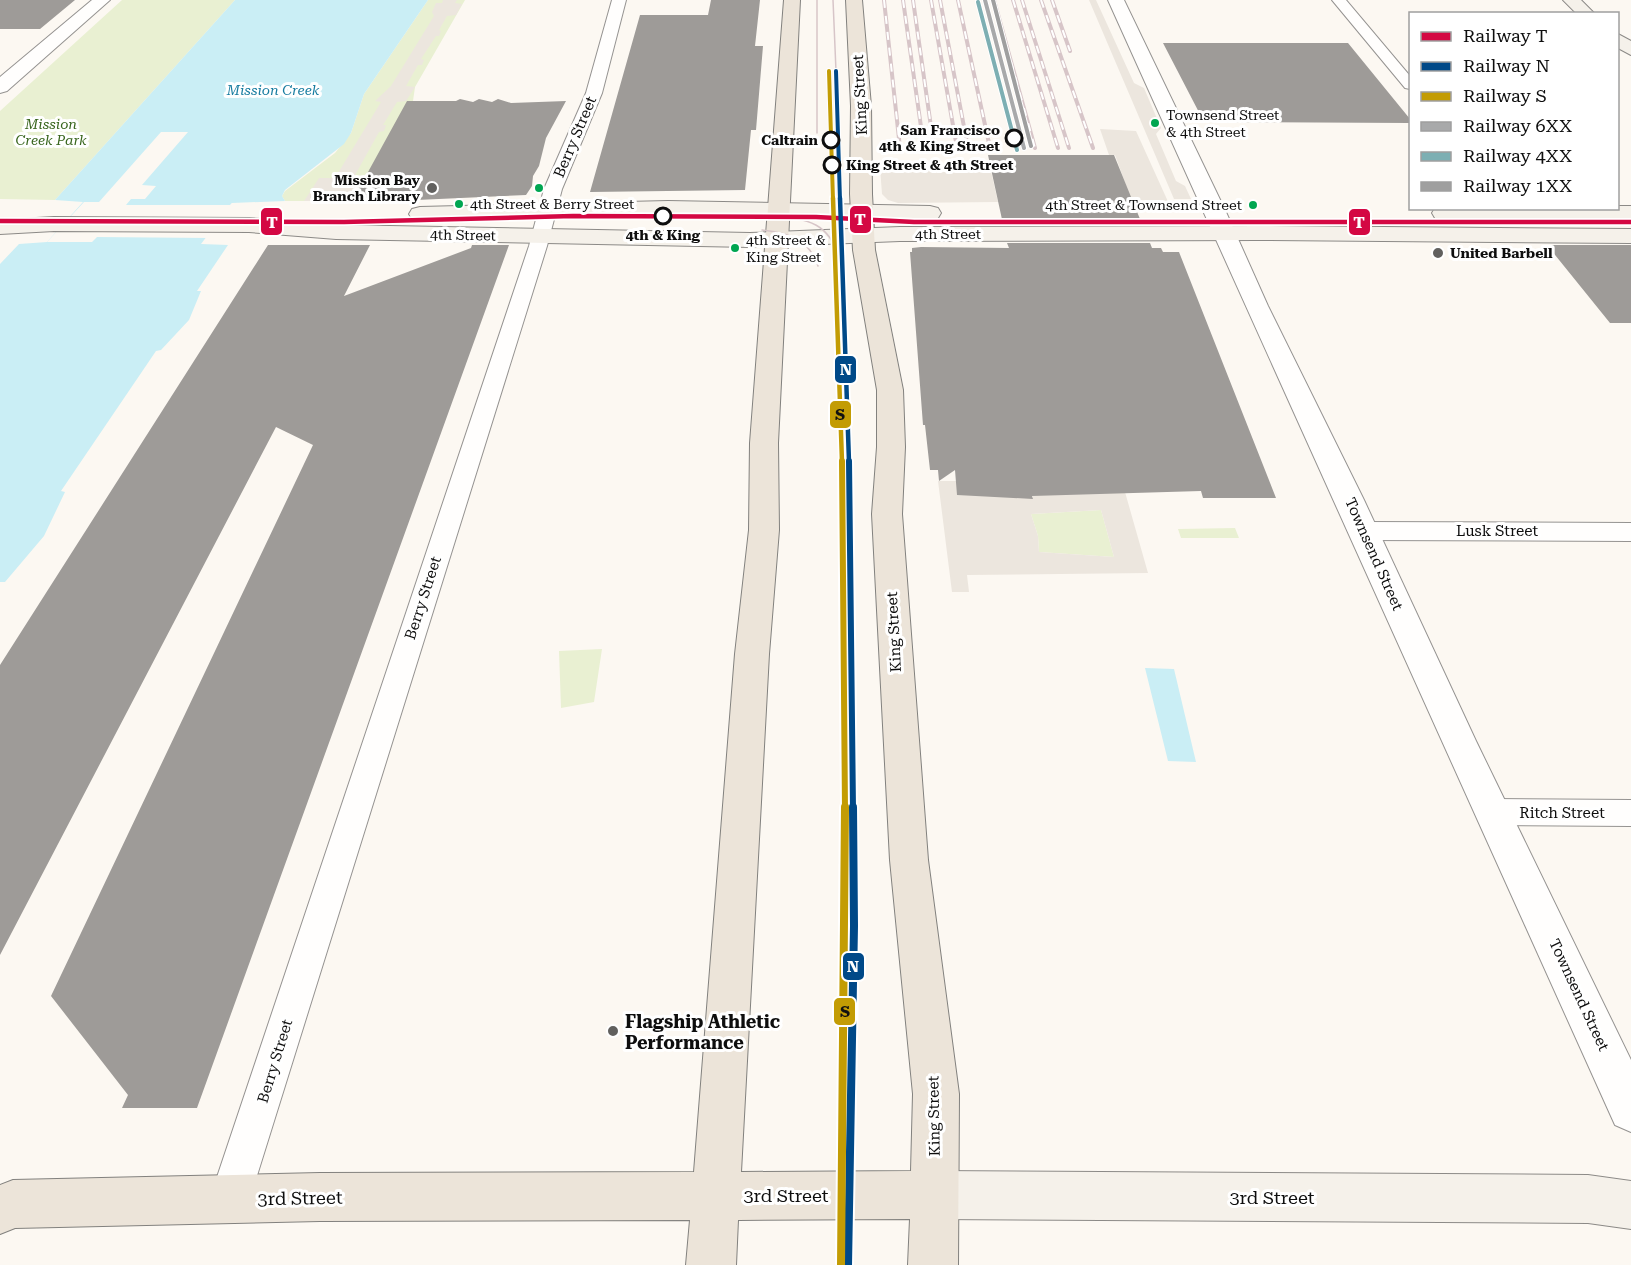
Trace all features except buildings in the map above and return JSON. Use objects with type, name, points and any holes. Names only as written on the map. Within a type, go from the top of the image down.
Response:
[{"type":"main road","points":[[711,1265],[752,654],[764,530],[764,443],[776,224],[792,0]]},
{"type":"main road","name":"King Street","points":[[854,0],[861,106],[863,224],[880,347],[890,390],[891,447],[887,514],[909,860],[936,1094],[933,1265]]},
{"type":"main road","points":[[1571,0],[1585,12]]},
{"type":"main road","points":[[1619,41],[1631,50]]},
{"type":"main road","points":[[1418,213],[1515,211],[1631,213]]},
{"type":"main road","points":[[1052,213],[1285,212]]},
{"type":"main road","name":"4th Street","points":[[0,227],[59,224],[258,225],[336,232],[544,223],[863,224],[946,213]]},
{"type":"main road","name":"4th Street","points":[[0,214],[17,214],[59,224]]},
{"type":"main road","name":"4th Street","points":[[544,223],[863,224],[900,234],[1631,236]]},
{"type":"main road","name":"3rd Street","points":[[4,1204],[230,1198],[934,1195],[1588,1199],[1631,1205]]},
{"type":"street","points":[[0,87],[102,0]]},
{"type":"street","name":"Berry Street","points":[[230,1198],[553,189],[594,93],[619,0]]},
{"type":"street","name":"Townsend Street","points":[[1116,0],[1215,212],[1256,306],[1364,531],[1631,1109]]},
{"type":"street","points":[[1339,0],[1409,85]]},
{"type":"street","name":"Lusk Street","points":[[1364,531],[1631,532]]},
{"type":"street","name":"Ritch Street","points":[[1493,812],[1631,813]]},
{"type":"green space","name":"Mission Creek Park","points":[[122,0],[235,0],[55,200],[0,199],[0,111]]},
{"type":"green space","points":[[428,0],[465,0],[415,87],[413,101],[353,201],[285,201],[282,196],[285,191],[335,153],[351,133],[364,94]]},
{"type":"green space","points":[[1101,510],[1114,557],[1039,552],[1038,536],[1031,514]]},
{"type":"green space","points":[[1235,528],[1239,538],[1181,538],[1178,529]]},
{"type":"green space","points":[[602,649],[594,702],[561,708],[559,651]]},
{"type":"shaded area","points":[[443,0],[457,0],[455,3],[462,4],[456,15],[447,16],[439,30],[441,31],[439,36],[436,36],[421,59],[424,60],[422,65],[418,65],[406,86],[415,87],[406,101],[397,102],[383,125],[386,125],[384,131],[379,132],[349,186],[360,187],[353,201],[304,201],[319,178],[335,178],[381,102],[375,101],[391,86],[434,16],[432,12],[436,3],[442,3]]},
{"type":"shaded area","points":[[1089,0],[1096,0],[1134,83],[1144,88],[1161,128],[1156,134],[1176,181],[1185,186],[1191,199],[1174,199]]},
{"type":"shaded area","points":[[1100,129],[1136,131],[1170,206],[1155,208],[1132,202],[1115,155],[1109,155]]},
{"type":"shaded area","points":[[880,167],[990,167],[998,202],[898,203],[888,200],[882,194]]},
{"type":"shaded area","points":[[938,481],[957,481],[1033,498],[1032,495],[1125,492],[1148,573],[967,575],[969,592],[952,592]],"holes":[[[1101,510],[1114,557],[1039,552],[1038,536],[1031,514]]]},
{"type":"water","name":"Mission Creek","points":[[235,0],[428,0],[364,94],[351,133],[344,144],[285,190],[282,196],[285,201],[232,203],[201,244],[228,245],[197,291],[201,291],[189,320],[161,350],[156,351],[61,491],[65,492],[44,536],[5,582],[0,582],[0,264],[19,244],[47,242],[83,202],[55,200]]},
{"type":"water","points":[[1145,668],[1174,669],[1196,762],[1168,761]]},
{"type":"pier","points":[[161,132],[188,132],[142,185],[156,186],[145,199],[131,199],[126,205],[265,203],[263,206],[233,206],[210,238],[97,237],[92,242],[47,242],[84,202],[99,202]]},
{"type":"tram line","points":[[817,0],[817,133]]},
{"type":"tram line","points":[[833,0],[836,71]]},
{"type":"tram line","points":[[768,216],[807,221],[825,231],[832,240],[842,266]]},
{"type":"tram line","points":[[762,230],[781,233],[797,239],[809,249],[818,266]]},
{"type":"railway","points":[[884,0],[900,148]]},
{"type":"railway","points":[[903,0],[924,148]]},
{"type":"railway","points":[[913,0],[934,148]]},
{"type":"railway","points":[[931,0],[957,148]]},
{"type":"railway","points":[[940,0],[968,148]]},
{"type":"railway","points":[[958,0],[990,148]]},
{"type":"railway","points":[[994,0],[1035,148]]},
{"type":"railway","points":[[1013,0],[1058,148]]},
{"type":"railway","points":[[1022,0],[1069,148]]},
{"type":"railway","points":[[1041,0],[1093,148]]},
{"type":"railway","points":[[1052,0],[1070,51]]},
{"type":"rail line","name":"6XX","points":[[985,0],[1024,148]]},
{"type":"rail line","name":"1XX","points":[[993,0],[1031,146]]},
{"type":"rail line","name":"4XX","points":[[978,2],[1017,150]]},
{"type":"rail line","name":"S","points":[[829,71],[844,533],[846,926],[841,1265]]},
{"type":"rail line","name":"N","points":[[836,71],[851,533],[854,926],[848,1265]]},
{"type":"rail line","name":"T","points":[[0,221],[344,222],[573,216],[816,217],[914,222],[1631,222]]},
{"type":"place","name":"Townsend Street & 4th Street","points":[[1155,123]]},
{"type":"place","name":"San Francisco 4th & King Street","points":[[1014,138]]},
{"type":"place","name":"Caltrain","points":[[831,140]]},
{"type":"place","name":"King Street & 4th Street","points":[[832,165]]},
{"type":"place","name":"Mission Bay Branch Library","points":[[432,188]]},
{"type":"place","name":"4th Street & Berry Street","points":[[459,204]]},
{"type":"place","name":"4th Street & Townsend Street","points":[[1253,205]]},
{"type":"place","name":"4th & King","points":[[663,216]]},
{"type":"place","name":"4th Street & King Street","points":[[735,248]]},
{"type":"place","name":"United Barbell","points":[[1438,253]]},
{"type":"place","name":"Flagship Athletic Performance","points":[[613,1031]]}]
